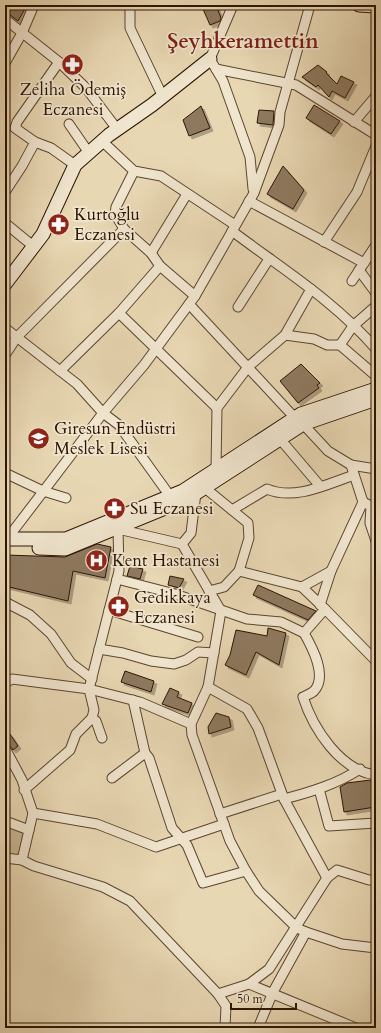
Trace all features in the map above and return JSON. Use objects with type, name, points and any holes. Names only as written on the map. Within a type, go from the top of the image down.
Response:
[{"type":"street","points":[[5,63],[22,33],[34,5]]},
{"type":"street","points":[[130,5],[130,28],[163,97]]},
{"type":"street","points":[[5,284],[43,234],[75,165],[117,129],[213,64],[232,5]]},
{"type":"street","points":[[6,541],[103,413],[156,349],[192,300],[234,228],[251,197],[279,125],[280,112],[310,5]]},
{"type":"street","points":[[359,5],[376,6]]},
{"type":"street","points":[[5,19],[59,62],[86,88],[117,129]]},
{"type":"street","points":[[59,62],[17,122],[15,128],[35,142],[52,148],[75,165]]},
{"type":"street","points":[[213,64],[296,85],[376,135]]},
{"type":"street","points":[[213,64],[223,82],[250,157],[251,197]]},
{"type":"street","points":[[354,122],[376,96]]},
{"type":"street","points":[[69,124],[89,153]]},
{"type":"street","points":[[102,141],[134,171],[161,176],[234,228],[269,259],[311,290],[353,326],[376,349]]},
{"type":"street","points":[[5,192],[22,166],[35,142]]},
{"type":"street","points":[[324,242],[357,192],[376,146]]},
{"type":"street","points":[[134,171],[116,207],[115,214],[124,229],[151,253],[160,266],[192,300],[248,367],[328,451],[351,465],[376,469]]},
{"type":"street","points":[[151,253],[187,194]]},
{"type":"street","points":[[251,197],[362,266],[376,293]]},
{"type":"street","points":[[5,223],[33,246]]},
{"type":"street","points":[[5,355],[17,337],[124,229]]},
{"type":"street","points":[[352,281],[376,245]]},
{"type":"street","points":[[238,307],[269,259]]},
{"type":"street","points":[[60,371],[119,313],[160,266]]},
{"type":"street","points":[[216,470],[217,408],[248,367],[285,335],[311,290]]},
{"type":"street","points":[[340,345],[353,326],[376,306]]},
{"type":"street","points":[[119,313],[217,408]]},
{"type":"street","points":[[5,328],[77,384],[103,413],[119,425],[170,496]]},
{"type":"street","points":[[285,335],[314,339],[327,345],[340,345],[376,376]]},
{"type":"street","points":[[6,541],[65,549],[118,528],[187,499],[280,439],[299,421],[301,414],[376,389]]},
{"type":"street","points":[[6,541],[66,540],[184,491],[216,470],[299,421],[376,399]]},
{"type":"street","points":[[280,439],[320,486]]},
{"type":"street","points":[[351,465],[354,475],[370,504],[370,523],[376,541]]},
{"type":"street","points":[[5,473],[43,491],[66,498]]},
{"type":"street","points":[[232,510],[267,489],[276,493],[293,494],[354,475]]},
{"type":"street","points":[[200,490],[232,510],[248,523],[249,538],[239,571],[224,588],[209,591]]},
{"type":"street","points":[[182,544],[191,533],[200,490]]},
{"type":"street","points":[[304,633],[323,607],[331,571],[370,504]]},
{"type":"street","points":[[118,528],[182,544],[221,611],[208,687],[191,724],[192,735],[220,814],[246,871],[259,890],[297,928],[342,944],[376,948]]},
{"type":"street","points":[[24,790],[70,750],[76,734],[92,718],[94,710],[89,689],[119,571],[118,528]]},
{"type":"street","points":[[239,571],[302,587],[376,661]]},
{"type":"street","points":[[302,587],[331,571]]},
{"type":"street","points":[[117,579],[175,594],[247,620],[281,622],[304,633],[317,656],[319,683],[314,692],[303,697],[310,717],[321,735],[345,762],[376,775]]},
{"type":"street","points":[[5,602],[30,615],[51,634],[71,663],[92,679]]},
{"type":"street","points":[[109,610],[198,637]]},
{"type":"street","points":[[99,649],[123,653],[151,661],[174,664],[186,660],[198,652],[214,653]]},
{"type":"street","points":[[5,683],[12,679],[89,689],[133,700],[191,724]]},
{"type":"street","points":[[208,687],[248,709],[258,728],[283,797],[327,878]]},
{"type":"street","points":[[133,700],[146,753],[172,828],[179,838],[187,845],[203,883],[246,871]]},
{"type":"street","points":[[92,718],[96,721],[102,738]]},
{"type":"street","points":[[5,748],[22,780],[24,790],[33,813],[22,860]]},
{"type":"street","points":[[112,778],[146,753]]},
{"type":"street","points":[[220,814],[319,789],[348,777],[360,769]]},
{"type":"street","points":[[319,789],[330,826],[376,822]]},
{"type":"street","points":[[33,813],[97,824],[156,847],[224,824]]},
{"type":"street","points":[[5,821],[29,830]]},
{"type":"street","points":[[5,858],[22,860],[34,866],[103,887],[130,901],[218,994],[226,1006],[225,1028]]},
{"type":"street","points":[[218,994],[250,984],[269,969],[297,928],[327,878],[337,870],[369,880],[376,880]]},
{"type":"street","points":[[258,1028],[273,992],[306,932]]},
{"type":"street","points":[[250,984],[273,992],[320,1015],[356,1028]]},
{"type":"street","points":[[371,1028],[376,1027]]},
{"type":"shaded area","points":[[5,819],[27,825],[19,857],[5,855]]},
{"type":"building","points":[[5,5],[27,5],[18,21],[5,11]]},
{"type":"building","points":[[216,5],[221,18],[220,21],[210,25],[203,9]]},
{"type":"building","points":[[318,65],[327,72],[326,73],[337,84],[341,76],[354,82],[345,98],[332,91],[329,97],[318,85],[316,87],[302,77]]},
{"type":"building","points":[[314,105],[340,121],[331,134],[306,118]]},
{"type":"building","points":[[201,106],[210,128],[189,136],[183,120]]},
{"type":"building","points":[[259,110],[274,111],[273,125],[257,123]]},
{"type":"building","points":[[283,166],[304,190],[293,209],[267,194]]},
{"type":"building","points":[[301,364],[320,383],[317,385],[319,388],[298,403],[280,381]]},
{"type":"building","points":[[97,544],[111,547],[105,578],[73,571],[68,601],[5,586],[5,555],[65,557]]},
{"type":"building","points":[[130,566],[143,569],[140,579],[127,576]]},
{"type":"building","points":[[170,576],[184,579],[179,588],[168,585]]},
{"type":"building","points":[[258,585],[316,611],[308,620],[253,595]]},
{"type":"building","points":[[268,628],[286,633],[279,665],[256,652],[246,675],[225,665],[230,655],[236,630],[267,636]]},
{"type":"building","points":[[125,671],[154,681],[151,692],[121,682]]},
{"type":"building","points":[[170,688],[179,692],[177,697],[192,703],[188,713],[162,704]]},
{"type":"building","points":[[216,713],[229,717],[231,727],[209,734],[208,727]]},
{"type":"building","points":[[10,734],[18,746],[13,750],[5,740],[5,738]]},
{"type":"building","points":[[371,780],[375,807],[344,812],[340,787],[347,783]]},
{"type":"place","name":"Zeliha Ödemiş Eczanesi","points":[[73,65]]},
{"type":"place","name":"Kurtoğlu Eczanesi","points":[[59,224]]},
{"type":"place","name":"Giresun Endüstri Meslek Lisesi","points":[[39,438]]},
{"type":"place","name":"Su Eczanesi","points":[[114,508]]},
{"type":"place","name":"Kent Hastanesi","points":[[96,560]]},
{"type":"place","name":"Gedikkaya Eczanesi","points":[[118,607]]},
{"type":"district","name":"Şeyhkeramettin","points":[[243,41]]}]
